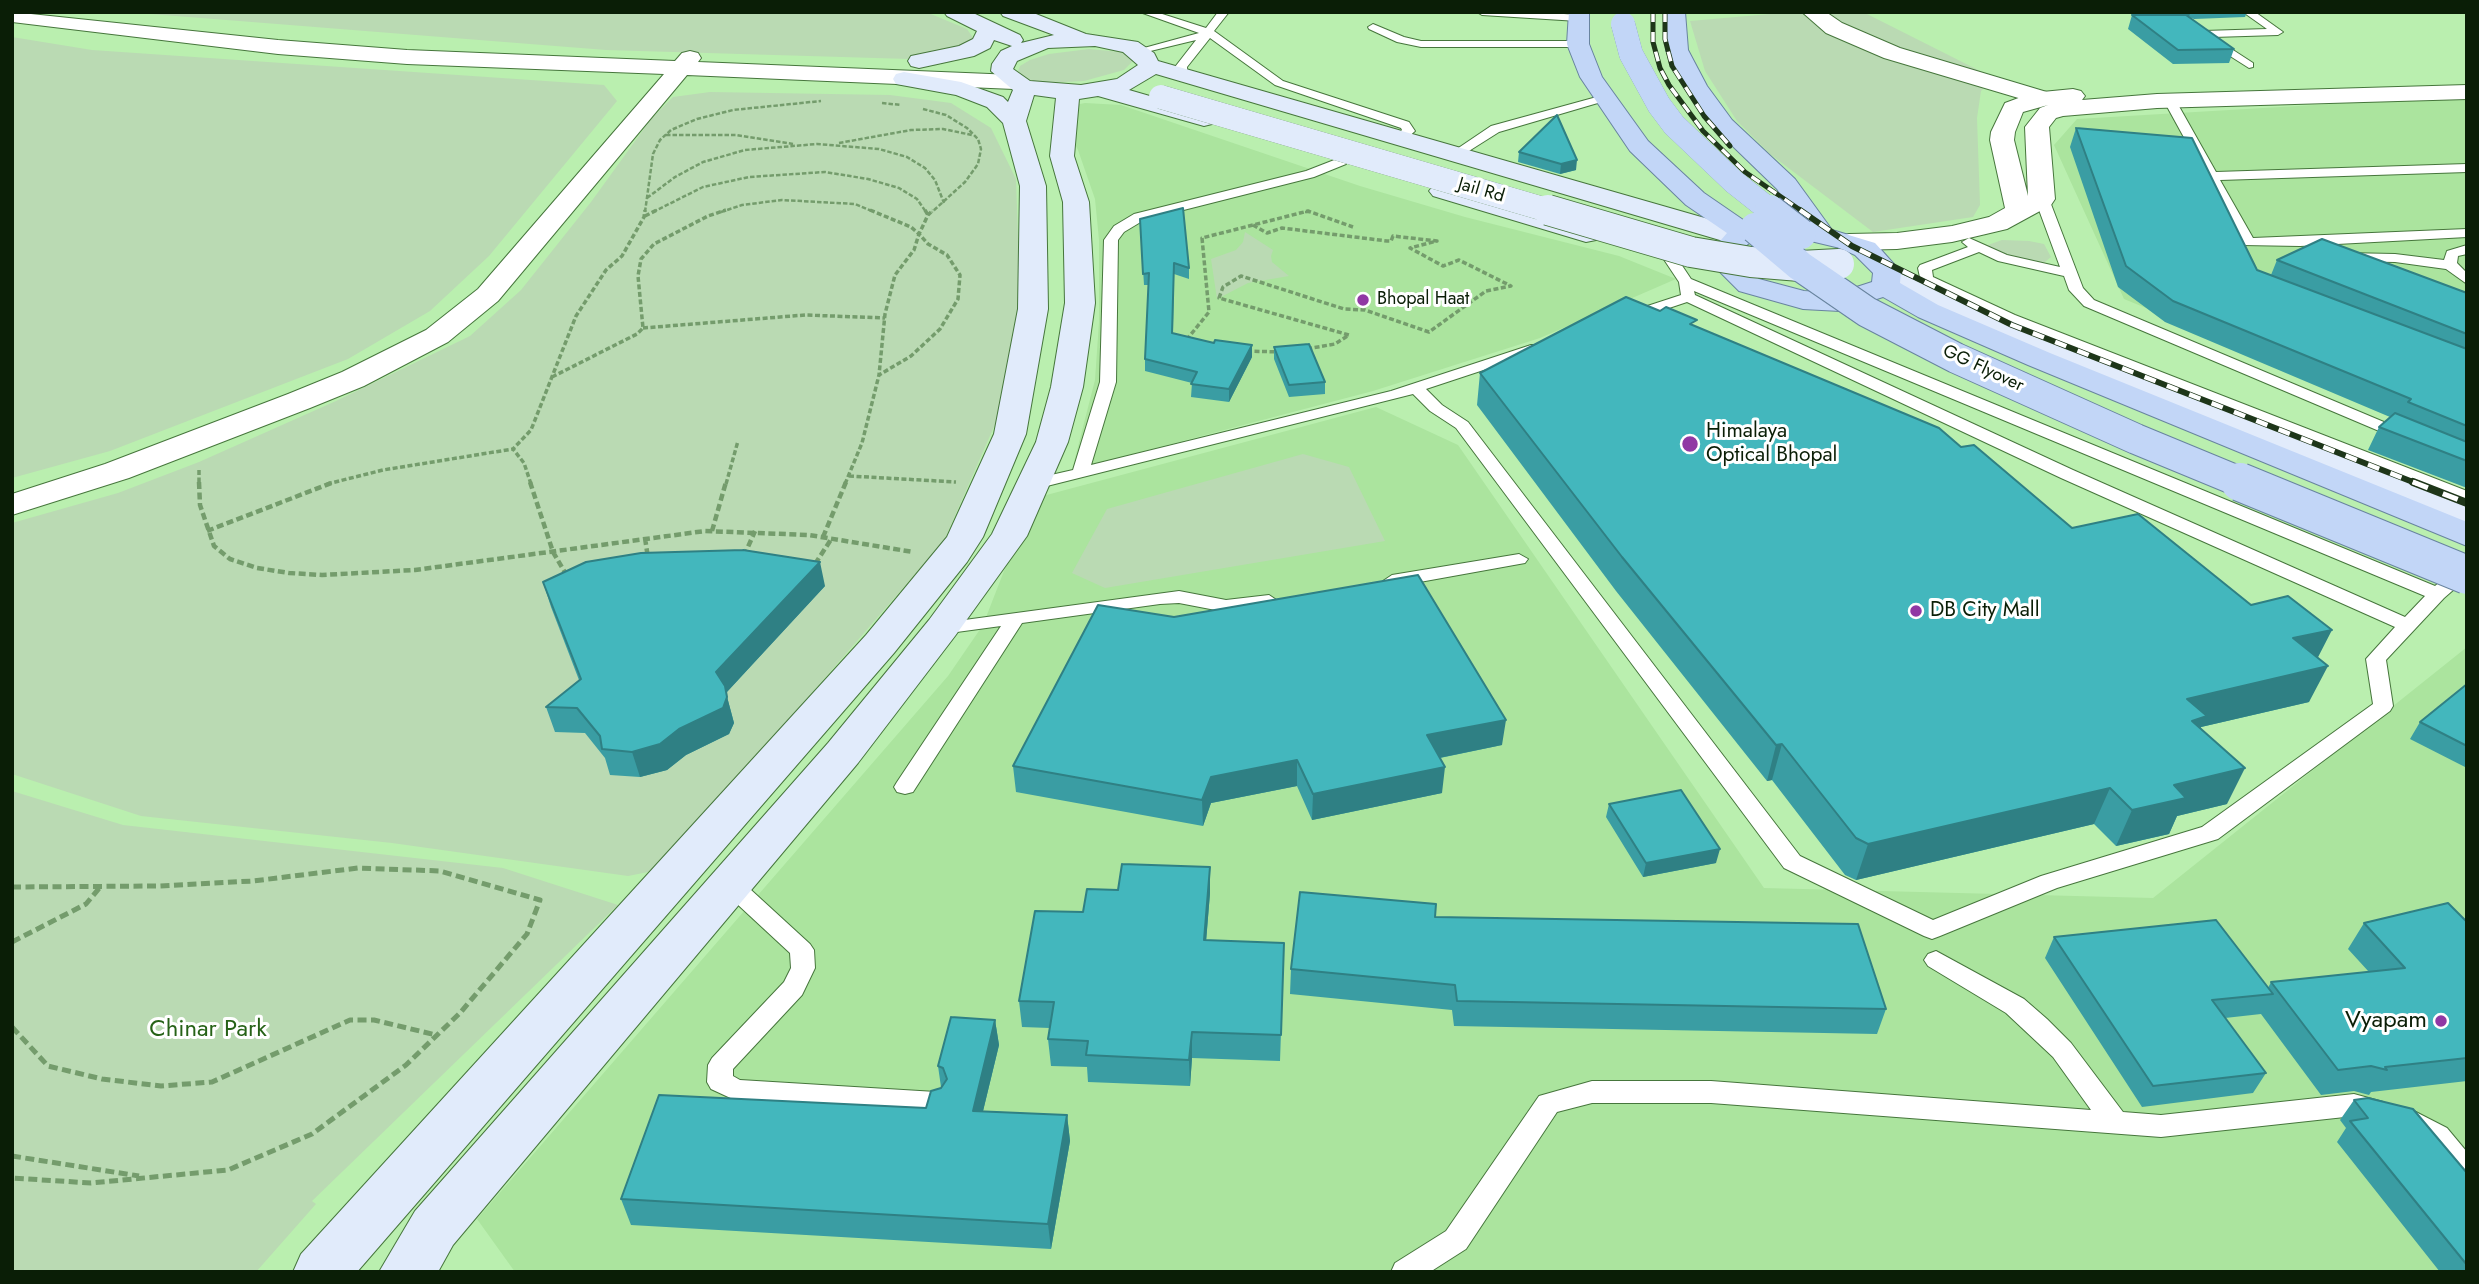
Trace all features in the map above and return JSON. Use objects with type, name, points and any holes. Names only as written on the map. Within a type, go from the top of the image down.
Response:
[{"type":"main road","points":[[321,1272],[880,644],[965,537],[1010,434],[1033,309],[1033,186],[1017,80],[989,27],[954,12]]},
{"type":"main road","points":[[1010,12],[1087,40],[1130,47],[1178,85],[1250,94],[1743,236]]},
{"type":"main road","points":[[1675,12],[1677,50],[1696,88],[1724,125],[1786,184],[1818,251]]},
{"type":"main road","points":[[1578,15],[1606,33],[1591,77],[1639,146],[1695,199],[1743,236]]},
{"type":"main road","points":[[911,70],[982,43],[989,27]]},
{"type":"main road","name":"GG Flyover","points":[[1606,33],[1632,105],[1661,143],[1721,199],[1818,251],[1894,306],[2173,434],[2467,553]]},
{"type":"main road","points":[[911,70],[995,102],[1017,80],[1047,42],[1087,40]]},
{"type":"main road","points":[[1085,91],[1135,80],[1145,73],[1143,58]]},
{"type":"main road","points":[[1017,80],[1128,98],[1670,258],[1730,270]]},
{"type":"main road","name":"Jail Rd","points":[[1128,98],[1178,85],[1691,252],[1751,262],[1818,251]]},
{"type":"main road","points":[[407,1272],[434,1228],[843,753],[942,628],[1009,536],[1052,442],[1068,387],[1080,303],[1079,223],[1076,202],[1062,156],[1085,91]]},
{"type":"main road","points":[[1886,282],[1887,272],[1865,249],[1818,251],[1798,230],[1766,231],[1743,236],[1731,243],[1724,253],[1730,270],[1749,285],[1803,300],[1840,302],[1886,282],[2467,517]]},
{"type":"main road","name":"GG Flyover","points":[[1818,251],[1867,312],[1956,358],[2136,439],[2467,575]]},
{"type":"main road","points":[[1886,282],[1928,311],[2467,535]]},
{"type":"street","points":[[105,12],[410,40],[653,73]]},
{"type":"street","points":[[1812,12],[1834,28],[1892,52],[2042,98],[2467,92]]},
{"type":"street","points":[[12,16],[124,32],[278,47],[653,73],[911,70],[1017,80]]},
{"type":"street","points":[[12,491],[108,462],[316,382],[385,350],[445,315],[463,298],[653,73]]},
{"type":"street","points":[[12,505],[117,471],[299,401],[353,379],[437,336],[488,295],[653,73]]},
{"type":"street","points":[[2030,205],[2036,127],[2048,113],[2061,108],[2158,98],[2467,80]]},
{"type":"street","points":[[2030,205],[2003,132],[2013,108],[2042,98]]},
{"type":"street","points":[[1818,251],[1952,234],[1998,223],[2030,205]]},
{"type":"lane","points":[[1145,12],[1218,21],[1279,83],[1405,125],[1409,131],[1401,137]]},
{"type":"lane","points":[[1482,12],[1578,15]]},
{"type":"lane","points":[[2248,12],[2278,32],[2200,31],[2249,65]]},
{"type":"lane","points":[[1143,58],[1218,21]]},
{"type":"lane","points":[[1178,85],[1181,67],[1218,21]]},
{"type":"lane","points":[[1373,27],[1401,40],[1421,44],[1606,33]]},
{"type":"lane","points":[[1250,94],[1279,83]]},
{"type":"lane","points":[[1457,153],[1495,129],[1604,98]]},
{"type":"lane","points":[[2158,98],[2210,176],[2249,248],[2300,242],[2467,233]]},
{"type":"lane","points":[[1080,473],[1108,382],[1111,240],[1119,229],[1139,217],[1310,174],[1342,160]]},
{"type":"lane","points":[[2210,176],[2467,168]]},
{"type":"lane","points":[[2030,205],[2070,273],[2079,295],[2090,303],[2416,441]]},
{"type":"lane","points":[[1952,234],[2023,264],[2070,273]]},
{"type":"lane","points":[[2300,242],[2378,272]]},
{"type":"lane","points":[[1979,247],[1925,268],[1926,279],[2010,318],[2467,497]]},
{"type":"lane","points":[[2451,265],[2452,254],[2467,249]]},
{"type":"lane","points":[[2340,257],[2395,258],[2451,265],[2467,280]]},
{"type":"lane","points":[[1670,258],[1687,289],[2067,474],[2409,626]]},
{"type":"lane","points":[[1611,323],[1687,289],[2437,594]]},
{"type":"lane","points":[[1035,484],[1416,388],[1546,345]]},
{"type":"lane","points":[[1416,388],[1436,408],[1462,425],[1792,862],[1933,930],[2049,882],[2210,833],[2384,706],[2376,659],[2437,594],[2467,569]]},
{"type":"lane","points":[[1369,585],[1519,559]]},
{"type":"lane","points":[[942,628],[1160,598],[1179,597],[1226,606],[1287,598]]},
{"type":"lane","points":[[905,787],[1016,617]]},
{"type":"lane","points":[[730,884],[802,950],[803,968],[793,988],[721,1065],[720,1082],[737,1090],[936,1103]]},
{"type":"lane","points":[[1936,960],[2015,1006],[2038,1026],[2062,1050],[2115,1122]]},
{"type":"lane","points":[[1405,1272],[1456,1240],[1548,1104],[1592,1092],[1711,1092],[2161,1126],[2354,1105],[2405,1117],[2438,1136],[2467,1172]]},
{"type":"path","points":[[207,531],[329,483],[383,470],[513,449],[531,430],[576,316],[606,270],[622,256],[644,217],[653,154],[666,135],[697,119],[733,110],[831,101]]},
{"type":"path","points":[[870,102],[908,106]]},
{"type":"path","points":[[823,537],[862,443],[879,375],[885,318],[895,275],[914,250],[929,215],[944,203],[978,164],[981,149],[974,136],[946,115],[921,109]]},
{"type":"path","points":[[832,144],[911,130],[943,130],[974,136]]},
{"type":"path","points":[[666,135],[736,135],[770,138],[798,145]]},
{"type":"path","points":[[646,198],[675,177],[703,162],[745,150],[832,144],[879,149],[907,157],[925,168],[935,180],[944,203]]},
{"type":"path","points":[[644,217],[703,187],[749,177],[825,172],[869,178],[899,188],[917,199],[929,215]]},
{"type":"path","points":[[643,328],[638,275],[641,259],[654,244],[708,216],[742,205],[782,200],[855,204],[911,227],[928,244],[947,255],[960,275],[958,299],[940,329],[911,356],[879,375]]},
{"type":"path","points":[[1199,341],[1188,338],[1209,312],[1202,238],[1308,211],[1353,227]]},
{"type":"path","points":[[1253,225],[1267,233],[1282,228],[1387,242],[1391,241],[1393,236],[1437,241],[1410,248],[1443,266],[1459,260],[1511,286],[1486,290],[1429,332],[1365,310],[1344,309],[1241,276],[1223,287],[1219,298],[1349,334],[1335,344],[1299,350]]},
{"type":"path","points":[[551,377],[637,334],[643,328],[805,315],[885,318]]},
{"type":"path","points":[[1247,351],[1287,352]]},
{"type":"path","points":[[712,531],[738,441]]},
{"type":"path","points":[[513,449],[524,463],[553,552],[570,585]]},
{"type":"path","points":[[199,462],[200,505],[214,546],[230,559],[257,568],[321,575],[415,570],[712,531],[755,531],[823,537],[918,553]]},
{"type":"path","points":[[849,476],[958,482]]},
{"type":"path","points":[[741,563],[755,531]]},
{"type":"path","points":[[645,538],[649,552],[648,566]]},
{"type":"path","points":[[808,572],[832,538]]},
{"type":"path","points":[[12,887],[253,881],[358,868],[440,871],[540,900],[527,934],[460,1013],[406,1065],[312,1134],[228,1170],[91,1183],[12,1178]]},
{"type":"path","points":[[12,942],[86,904],[101,886]]},
{"type":"path","points":[[12,1027],[48,1066],[102,1079],[161,1086],[212,1082],[350,1020],[374,1020],[436,1035]]},
{"type":"path","points":[[12,1156],[148,1178]]},
{"type":"shaded area","points":[[2467,96],[2467,439],[2124,299],[2054,145],[2077,119]]},
{"type":"shaded area","name":"Bhopal Haat","points":[[1085,103],[1121,105],[1360,186],[1465,217],[1619,256],[1676,279],[1540,338],[1373,391],[1072,470],[1095,380],[1099,322],[1099,240],[1095,199],[1078,150],[1064,122],[1065,107]]},
{"type":"shaded area","points":[[1376,407],[1458,445],[1764,888],[2153,898],[2467,647],[2467,1272],[515,1272],[477,1219],[948,676],[983,625],[1004,571],[1039,497]]},
{"type":"green space","points":[[125,12],[926,12],[967,29],[978,45],[980,54],[943,60],[606,50]]},
{"type":"green space","points":[[1793,12],[1863,12],[1994,78],[1981,91],[1977,118],[1980,205],[1973,217],[1873,232],[1770,154],[1737,121],[1705,71],[1690,21]]},
{"type":"green space","points":[[12,37],[92,50],[604,85],[617,101],[489,256],[430,311],[348,359],[110,451],[12,478]]},
{"type":"green space","points":[[1089,49],[1121,52],[1135,59],[1124,70],[1084,81],[1045,83],[1030,81],[1017,74],[1020,66],[1030,60],[1049,54]]},
{"type":"green space","points":[[710,92],[890,95],[951,103],[991,128],[1016,179],[1020,293],[1000,413],[944,541],[658,870],[628,876],[392,843],[141,816],[12,774],[12,523],[118,493],[199,462],[336,401],[470,336],[521,290],[591,202],[651,119],[673,97]]},
{"type":"green space","points":[[1245,232],[1273,250],[1272,262],[1289,276],[1248,283],[1217,299],[1211,259],[1236,250],[1243,242]]},
{"type":"green space","points":[[2002,240],[2044,244],[2051,257],[2040,266],[2019,267],[1974,250]]},
{"type":"green space","points":[[1303,454],[1349,467],[1385,541],[1105,588],[1072,573],[1107,509]]},
{"type":"green space","name":"Chinar Park","points":[[12,791],[123,825],[503,868],[618,905],[312,1201],[316,1204],[256,1272],[12,1272]]},
{"type":"building","points":[[2132,15],[2186,15],[2234,49],[2178,50]]},
{"type":"building","points":[[1557,115],[1577,160],[1561,164],[1519,152]]},
{"type":"building","points":[[2076,128],[2192,138],[2257,270],[2467,349],[2467,426],[2408,402],[2411,399],[2173,301],[2126,266]]},
{"type":"building","points":[[1183,208],[1189,268],[1174,263],[1172,333],[1214,343],[1215,340],[1252,345],[1229,389],[1191,384],[1197,372],[1145,359],[1149,273],[1143,274],[1140,219]]},
{"type":"building","points":[[2322,239],[2467,293],[2467,334],[2277,260]]},
{"type":"building","name":"DB City Mall","points":[[1626,297],[1660,311],[1666,307],[1697,320],[1690,324],[1939,428],[1961,447],[1974,445],[2072,528],[2138,514],[2251,605],[2288,596],[2332,630],[2293,638],[2328,666],[2187,699],[2207,716],[2192,721],[2245,768],[2174,785],[2186,798],[2132,810],[2110,788],[1868,844],[1856,838],[1782,744],[1776,745],[1622,557],[1480,373]]},
{"type":"building","points":[[1309,344],[1325,382],[1289,385],[1274,347]]},
{"type":"building","points":[[2395,413],[2467,442],[2467,461],[2379,427]]},
{"type":"building","points":[[743,550],[820,562],[716,672],[725,686],[727,697],[723,708],[679,729],[660,744],[632,752],[602,749],[600,736],[577,708],[546,707],[581,679],[543,582],[586,562],[641,553]]},
{"type":"building","points":[[1418,575],[1506,720],[1427,735],[1445,767],[1313,794],[1297,760],[1211,777],[1202,800],[1013,766],[1098,605],[1174,617]]},
{"type":"building","points":[[2467,684],[2467,746],[2420,722]]},
{"type":"building","points":[[1681,790],[1720,849],[1646,863],[1609,804]]},
{"type":"building","points":[[1122,864],[1210,867],[1204,940],[1284,943],[1281,1035],[1192,1032],[1189,1060],[1086,1055],[1088,1041],[1048,1039],[1054,1002],[1019,1001],[1035,911],[1083,912],[1087,889],[1118,890]]},
{"type":"building","points":[[1300,892],[1436,904],[1435,917],[1858,924],[1886,1009],[1457,1001],[1455,985],[1291,969]]},
{"type":"building","points":[[2448,903],[2467,922],[2467,1058],[2385,1067],[2387,1070],[2371,1066],[2338,1070],[2271,982],[2405,968],[2364,923]]},
{"type":"building","points":[[2216,920],[2273,994],[2212,1000],[2266,1073],[2153,1086],[2054,937]]},
{"type":"building","points":[[951,1017],[995,1020],[973,1111],[1067,1115],[1048,1224],[621,1199],[659,1095],[926,1108],[931,1091],[941,1088],[947,1079],[943,1068],[938,1066]]},
{"type":"building","points":[[2368,1098],[2413,1109],[2467,1173],[2467,1265],[2350,1121],[2368,1118],[2354,1100]]},
{"type":"railway","points":[[1653,12],[1653,42],[1660,68],[1669,85],[1703,131],[1745,172],[1803,212]]},
{"type":"railway","points":[[1665,12],[1665,39],[1672,66],[1704,116],[1730,146]]},
{"type":"railway","points":[[1800,210],[1852,246],[2012,325],[2418,484]]},
{"type":"railway","points":[[2413,482],[2467,503]]},
{"type":"place","name":"Bhopal Haat","points":[[1363,300]]},
{"type":"place","name":"Himalaya Optical Bhopal","points":[[1690,444]]},
{"type":"place","name":"DB City Mall","points":[[1916,611]]},
{"type":"place","name":"Vyapam","points":[[2441,1021]]}]
